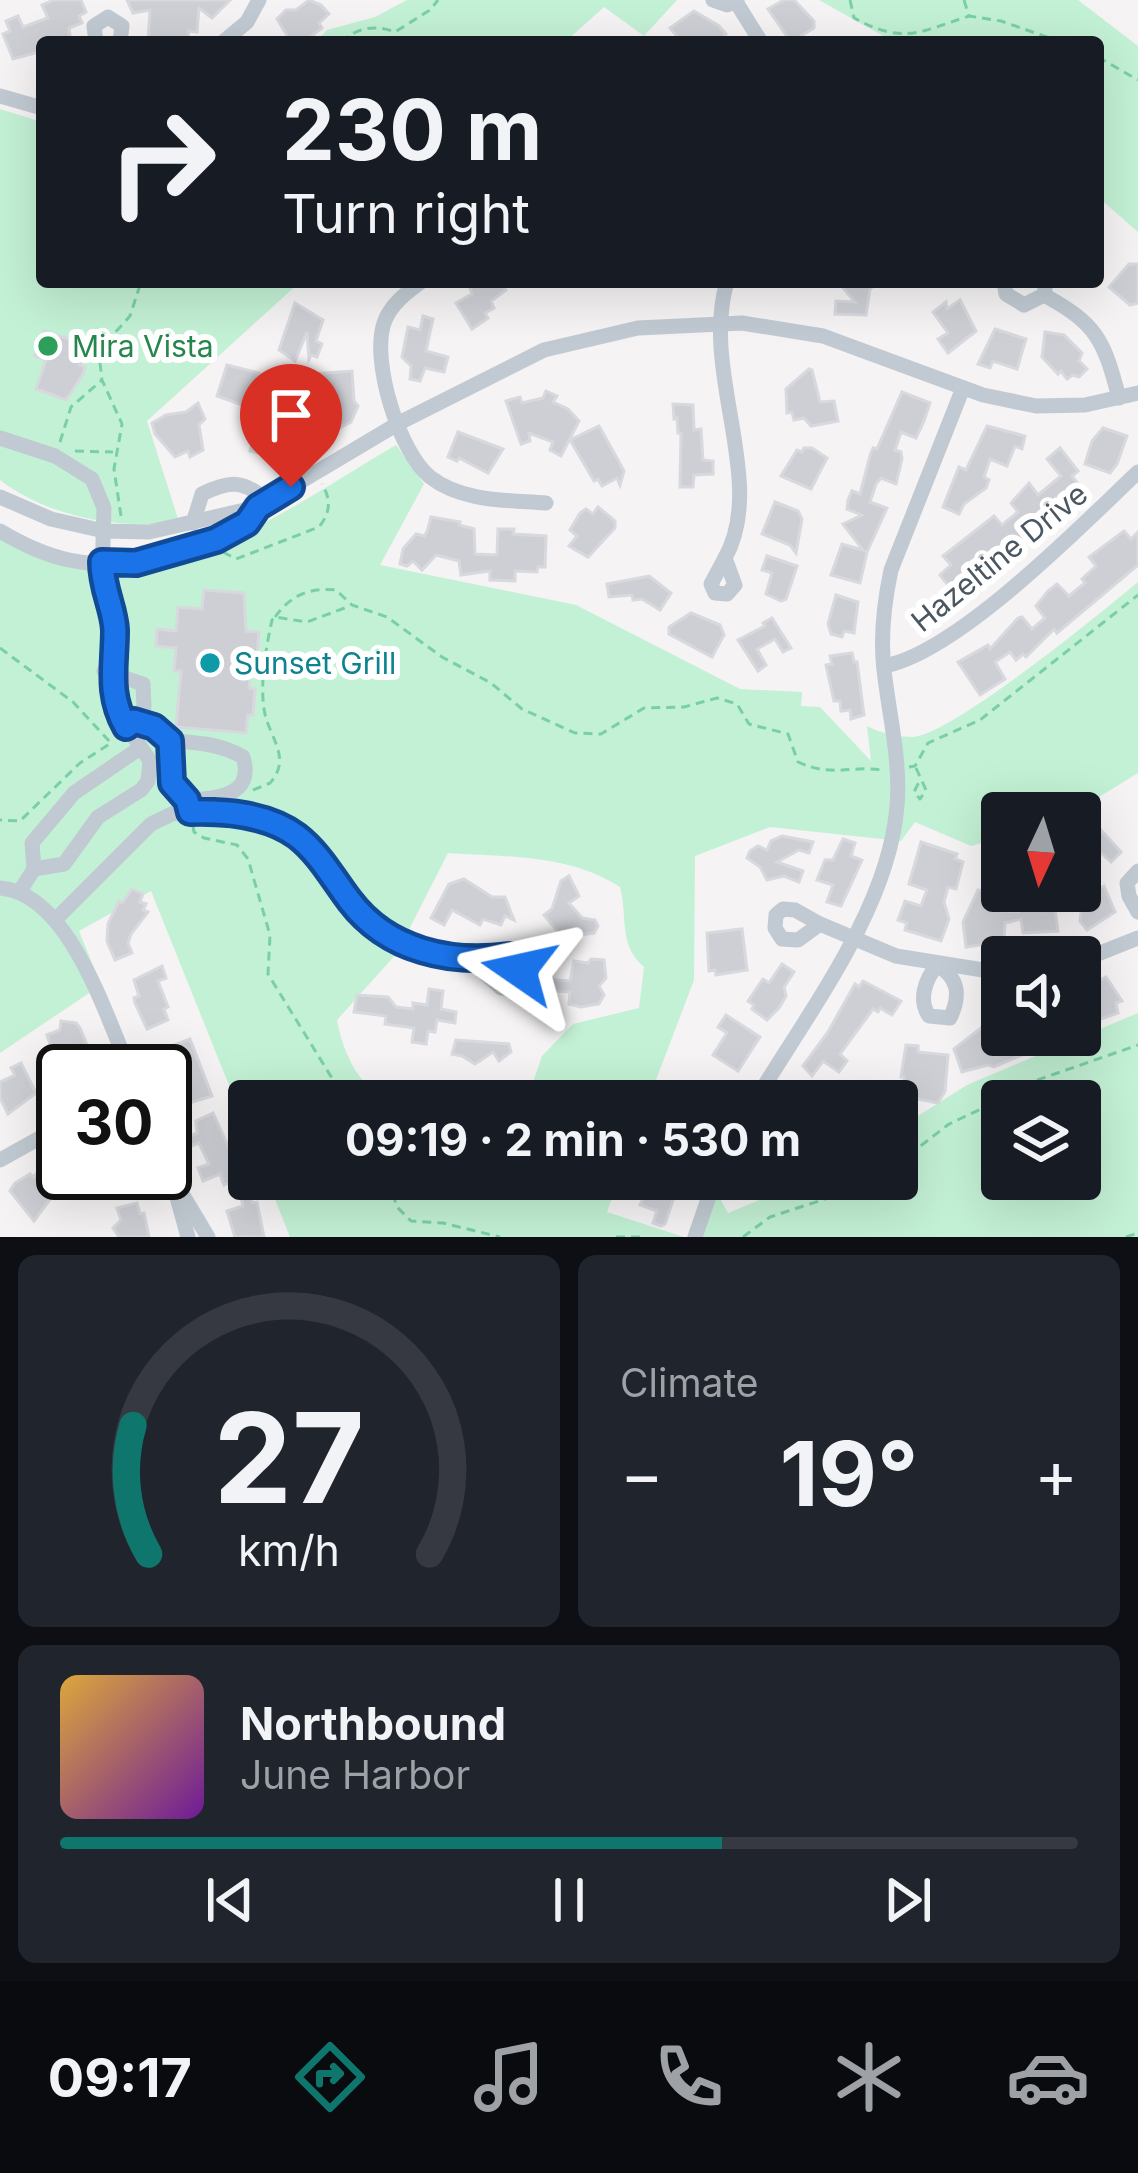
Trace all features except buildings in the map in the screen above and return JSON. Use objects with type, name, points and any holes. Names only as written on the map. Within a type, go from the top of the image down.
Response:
[{"type":"street","points":[[98,0],[102,18]]},
{"type":"street","points":[[230,36],[247,22],[259,0]]},
{"type":"street","points":[[713,0],[722,5],[736,1],[756,36]]},
{"type":"street","points":[[94,36],[92,31],[102,18]]},
{"type":"street","points":[[102,18],[118,21],[122,36]]},
{"type":"street","points":[[0,96],[36,106]]},
{"type":"street","points":[[414,288],[384,323],[382,375],[414,460],[448,487],[491,499],[546,502]]},
{"type":"street","points":[[725,558],[735,534],[740,475],[726,405],[721,323],[726,288]]},
{"type":"street","points":[[1005,288],[1006,294],[1024,305],[1045,289],[1096,331],[1119,398]]},
{"type":"street","points":[[0,496],[51,519],[104,531],[149,532],[194,523],[262,504],[399,423],[544,350],[638,328],[721,323],[823,336],[963,388],[1036,406],[1085,405],[1138,393]]},
{"type":"street","points":[[768,1080],[852,940],[888,852],[898,805],[884,667],[883,622],[891,570],[963,388]]},
{"type":"street","points":[[0,438],[55,456],[92,479],[104,508],[104,593],[115,624],[108,671],[118,713],[130,724],[150,761],[148,781],[141,790],[98,817],[64,864],[34,869]]},
{"type":"street","name":"Hazeltine Drive","points":[[884,667],[920,655],[980,613],[1109,503],[1138,472]]},
{"type":"street","points":[[194,523],[202,494],[215,487],[249,484],[262,504]]},
{"type":"street","points":[[0,531],[68,560],[136,563],[216,540],[247,523],[262,504]]},
{"type":"street","points":[[108,671],[143,684],[144,707],[130,724]]},
{"type":"street","points":[[55,920],[136,835],[188,806],[231,794],[247,770],[243,757],[212,745],[170,741],[154,727],[130,724]]},
{"type":"street","points":[[170,741],[172,783],[188,806],[254,816],[294,834],[314,851],[350,901],[378,929],[424,951],[471,961]]},
{"type":"street","points":[[20,891],[34,869],[32,843],[74,793],[140,748]]},
{"type":"street","points":[[1138,871],[1127,883],[1138,912]]},
{"type":"street","points":[[0,888],[35,899],[55,920],[98,996],[118,1044]]},
{"type":"street","points":[[820,924],[852,940],[937,965],[981,970]]},
{"type":"street","points":[[1101,953],[1138,938]]},
{"type":"street","points":[[0,1160],[36,1140]]},
{"type":"street","points":[[180,1200],[188,1237]]},
{"type":"street","points":[[186,1200],[208,1237]]},
{"type":"street","points":[[695,1237],[708,1200]]},
{"type":"path","points":[[347,36],[379,26],[394,32],[438,0]]},
{"type":"path","points":[[850,0],[854,18],[898,36],[919,36],[969,16],[1044,36]]},
{"type":"path","points":[[964,0],[969,16]]},
{"type":"path","points":[[1104,60],[1138,80]]},
{"type":"path","points":[[123,531],[115,452],[122,424],[102,380],[103,346],[130,316],[139,288]]},
{"type":"path","points":[[102,380],[71,407],[59,436],[62,450],[115,452]]},
{"type":"path","points":[[216,540],[225,555],[236,559],[319,527],[327,518],[329,496],[315,472]]},
{"type":"path","points":[[231,794],[259,789],[278,774],[279,748],[264,711],[267,646],[274,616],[287,600],[313,590],[336,590],[352,605],[387,617],[522,709],[575,733],[601,734],[644,708],[684,707],[717,698],[737,704],[749,724],[788,734],[803,765],[832,772],[915,766]]},
{"type":"path","points":[[919,782],[915,766],[928,743],[980,719],[1138,595]]},
{"type":"path","points":[[274,616],[307,622],[352,605]]},
{"type":"path","points":[[0,648],[73,702],[111,743],[80,764],[20,821],[0,820]]},
{"type":"path","points":[[188,806],[194,832],[237,845],[248,860],[270,935],[268,974],[333,1080]]},
{"type":"path","points":[[918,1148],[1000,1093],[1138,1045]]},
{"type":"path","points":[[395,1200],[411,1221],[443,1222],[500,1237]]},
{"type":"path","points":[[743,1237],[770,1217],[821,1200]]},
{"type":"path","points":[[1126,1237],[1138,1233]]},
{"type":"path","points":[[616,1237],[643,1237]]},
{"type":"green space","points":[[407,0],[677,0],[644,36],[604,7],[572,36],[322,36],[327,30],[375,17]]},
{"type":"green space","points":[[819,0],[1078,0],[1138,46],[1138,232],[1104,202],[1104,36],[883,36]]},
{"type":"green space","points":[[0,109],[36,120],[36,288],[293,288],[147,421],[179,522],[133,524],[85,518],[40,503],[0,480]]},
{"type":"green space","points":[[396,445],[424,484],[380,565],[576,605],[740,689],[802,692],[801,706],[820,707],[871,761],[867,726],[907,737],[932,731],[1027,670],[1138,582],[1138,773],[1101,796],[1101,792],[981,792],[981,843],[971,846],[915,822],[901,841],[770,827],[695,856],[694,980],[656,1080],[534,1080],[542,1056],[573,1024],[639,1008],[644,967],[627,940],[620,887],[559,863],[448,853],[397,953],[337,1020],[344,1046],[363,1080],[228,1083],[151,891],[79,931],[101,985],[0,1053],[0,534],[42,555],[91,565],[139,565],[228,540]]},
{"type":"green space","points":[[1138,1013],[1138,1237],[702,1237],[715,1200],[721,1200],[728,1213],[759,1200],[918,1200],[918,1116],[967,1085],[1036,1056],[1101,1056],[1101,1029]]},
{"type":"green space","points":[[275,1200],[611,1200],[607,1212],[684,1237],[290,1237]]},
{"type":"place","name":"Mira Vista","points":[[48,346]]},
{"type":"place","name":"Sunset Grill","points":[[210,663]]},
{"type":"route","points":[[291,487],[258,507],[247,523],[216,540],[136,563],[102,562],[104,593],[115,624],[111,683],[118,713],[126,727],[134,721],[154,727],[170,741],[172,783],[187,800],[190,812],[254,816],[272,822],[314,851],[350,901],[378,929],[424,951],[471,961],[509,956],[519,962],[519,970]]}]
